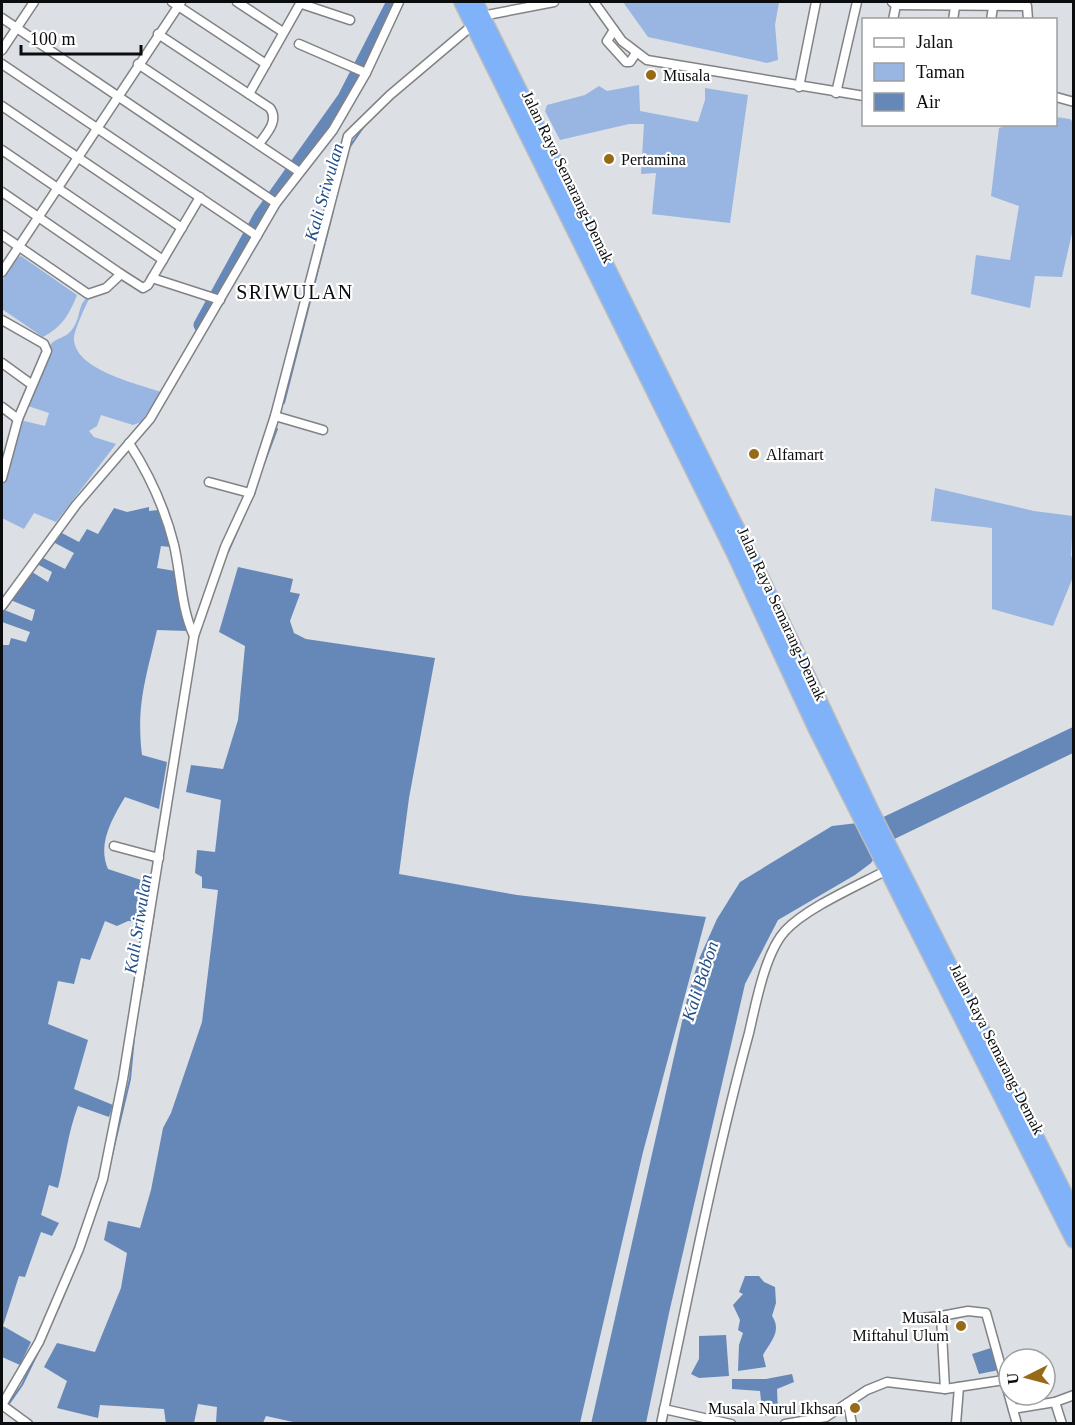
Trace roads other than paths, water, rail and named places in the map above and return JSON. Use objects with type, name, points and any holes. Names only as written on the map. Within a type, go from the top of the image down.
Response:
[{"type":"highway","name":"Jalan Raya Semarang-Demak","points":[[462,2],[477,14],[759,574],[887,861],[1074,1240]]},
{"type":"highway","name":"Jalan Raya Semarang-Demak","points":[[887,861],[1074,1213]]},
{"type":"street","points":[[2,50],[34,2]]},
{"type":"street","points":[[237,2],[283,32]]},
{"type":"street","points":[[249,94],[301,2],[350,20]]},
{"type":"street","points":[[2,606],[76,505],[150,419],[170,389],[273,201],[295,169],[333,129],[361,70],[399,2]]},
{"type":"street","points":[[28,1424],[2,1405],[39,1342],[79,1248],[103,1179],[123,1079],[194,636],[225,548],[250,493],[275,416],[348,136],[477,14],[554,2]]},
{"type":"street","points":[[594,2],[614,30],[636,53],[647,60],[862,96]]},
{"type":"street","points":[[799,87],[816,2]]},
{"type":"street","points":[[836,93],[857,2]]},
{"type":"street","points":[[2,273],[17,246],[177,3],[266,64]]},
{"type":"street","points":[[893,18],[894,3],[955,7],[1027,6],[1028,18]]},
{"type":"street","points":[[953,18],[955,7]]},
{"type":"street","points":[[991,18],[993,7]]},
{"type":"street","points":[[2,18],[273,201]]},
{"type":"street","points":[[614,30],[607,41],[626,62],[630,62],[636,53]]},
{"type":"street","points":[[158,34],[249,94],[273,113],[273,122],[259,144]]},
{"type":"street","points":[[299,44],[361,70]]},
{"type":"street","points":[[2,64],[254,234]]},
{"type":"street","points":[[138,64],[295,169]]},
{"type":"street","points":[[1057,97],[1074,102]]},
{"type":"street","points":[[2,106],[182,228]]},
{"type":"street","points":[[333,129],[348,136]]},
{"type":"street","points":[[2,150],[163,260]]},
{"type":"street","points":[[2,192],[143,288],[152,278],[200,197]]},
{"type":"street","points":[[2,236],[88,294],[106,288],[121,274]]},
{"type":"street","points":[[152,278],[219,300]]},
{"type":"street","points":[[2,320],[47,347],[18,418],[10,455],[2,478]]},
{"type":"street","points":[[2,363],[31,384]]},
{"type":"street","points":[[2,407],[18,418]]},
{"type":"street","points":[[275,416],[324,430]]},
{"type":"street","points":[[129,443],[142,465],[165,517],[174,545],[188,624],[194,636]]},
{"type":"street","points":[[2,449],[10,455]]},
{"type":"street","points":[[209,482],[250,493]]},
{"type":"street","points":[[114,846],[159,858]]},
{"type":"street","points":[[661,1424],[733,1090],[760,989],[775,947],[785,931],[800,919],[887,861]]},
{"type":"street","points":[[921,1318],[968,1311],[986,1313],[997,1354]]},
{"type":"street","points":[[940,1316],[945,1389]]},
{"type":"street","points":[[785,1424],[822,1418],[887,1382],[945,1389],[997,1381]]},
{"type":"street","points":[[956,1424],[960,1388]]},
{"type":"street","points":[[1057,1401],[1074,1395]]},
{"type":"street","points":[[848,1403],[852,1424]]},
{"type":"street","points":[[1017,1424],[1013,1409],[1025,1407]]},
{"type":"street","points":[[1057,1407],[1062,1424]]},
{"type":"street","points":[[664,1409],[729,1423]]},
{"type":"water","points":[[149,507],[149,511],[158,510],[170,547],[161,546],[157,568],[175,571],[188,631],[157,630],[143,692],[140,721],[142,755],[167,762],[159,809],[125,797],[111,823],[105,841],[105,860],[108,869],[150,883],[143,922],[128,921],[117,926],[105,921],[90,960],[81,958],[74,984],[58,981],[48,1024],[88,1040],[74,1089],[113,1105],[109,1117],[78,1106],[58,1188],[49,1185],[41,1215],[59,1223],[52,1236],[41,1232],[25,1277],[19,1276],[3,1326],[31,1342],[20,1365],[2,1357],[2,645],[9,645],[11,638],[26,642],[30,632],[2,622],[2,609],[32,621],[35,610],[8,599],[29,570],[48,582],[52,572],[35,563],[39,556],[65,569],[74,553],[53,542],[60,532],[79,542],[87,529],[98,534],[114,508],[127,512]]},
{"type":"water","points":[[238,567],[293,579],[290,592],[300,594],[290,621],[294,633],[306,639],[435,658],[409,798],[399,874],[517,895],[706,917],[643,1152],[580,1423],[302,1424],[266,1416],[263,1423],[216,1423],[217,1407],[198,1404],[194,1423],[166,1424],[164,1409],[100,1405],[98,1418],[57,1408],[67,1381],[44,1367],[57,1343],[95,1352],[121,1288],[127,1253],[104,1240],[108,1221],[140,1228],[151,1190],[163,1128],[171,1113],[202,1022],[218,890],[202,888],[202,877],[195,873],[197,850],[215,852],[221,800],[186,792],[191,765],[223,769],[238,720],[245,646],[219,632]]},
{"type":"water","name":"Kali Babon","points":[[1073,727],[1073,753],[884,844],[871,863],[855,875],[778,920],[745,984],[646,1423],[591,1424],[688,995],[699,959],[717,919],[740,882],[832,826],[875,821]]},
{"type":"water","points":[[745,1276],[759,1276],[764,1282],[775,1287],[776,1303],[772,1316],[776,1331],[763,1355],[766,1367],[738,1371],[739,1345],[743,1333],[738,1330],[740,1320],[733,1305],[743,1294],[739,1292]]},
{"type":"water","points":[[726,1335],[729,1376],[699,1378],[691,1374],[699,1359],[699,1336]]},
{"type":"water","points":[[994,1347],[997,1370],[979,1374],[972,1354]]},
{"type":"water","points":[[792,1374],[794,1382],[777,1389],[778,1413],[766,1416],[762,1411],[760,1391],[732,1389],[732,1379],[766,1379]]},
{"type":"waterway","points":[[201,325],[261,216],[345,98],[394,2]]},
{"type":"waterway","name":"Kali Sriwulan","points":[[349,148],[364,126]]},
{"type":"waterway","name":"Kali Sriwulan","points":[[284,403],[333,211]]},
{"type":"waterway","name":"Kali Sriwulan","points":[[259,477],[277,429]]},
{"type":"waterway","name":"Kali Sriwulan","points":[[228,552],[245,513]]},
{"type":"waterway","name":"Kali Sriwulan","points":[[141,995],[154,912]]},
{"type":"waterway","name":"Kali Sriwulan","points":[[110,1163],[130,1079],[135,1027]]},
{"type":"waterway","name":"Kali Sriwulan","points":[[83,1249],[101,1197]]},
{"type":"waterway","name":"Kali Sriwulan","points":[[58,1309],[81,1254]]},
{"type":"waterway","name":"Kali Sriwulan","points":[[8,1405],[22,1385],[39,1350]]},
{"type":"place","name":"Musala","points":[[651,75]]},
{"type":"place","name":"Pertamina","points":[[609,159]]},
{"type":"place","name":"Alfamart","points":[[754,454]]},
{"type":"place","name":"Musala Miftahul Ulum","points":[[961,1326]]},
{"type":"place","name":"Musala Nurul Ikhsan","points":[[855,1408]]},
{"type":"district","name":"SRIWULAN","points":[[295,292]]}]
